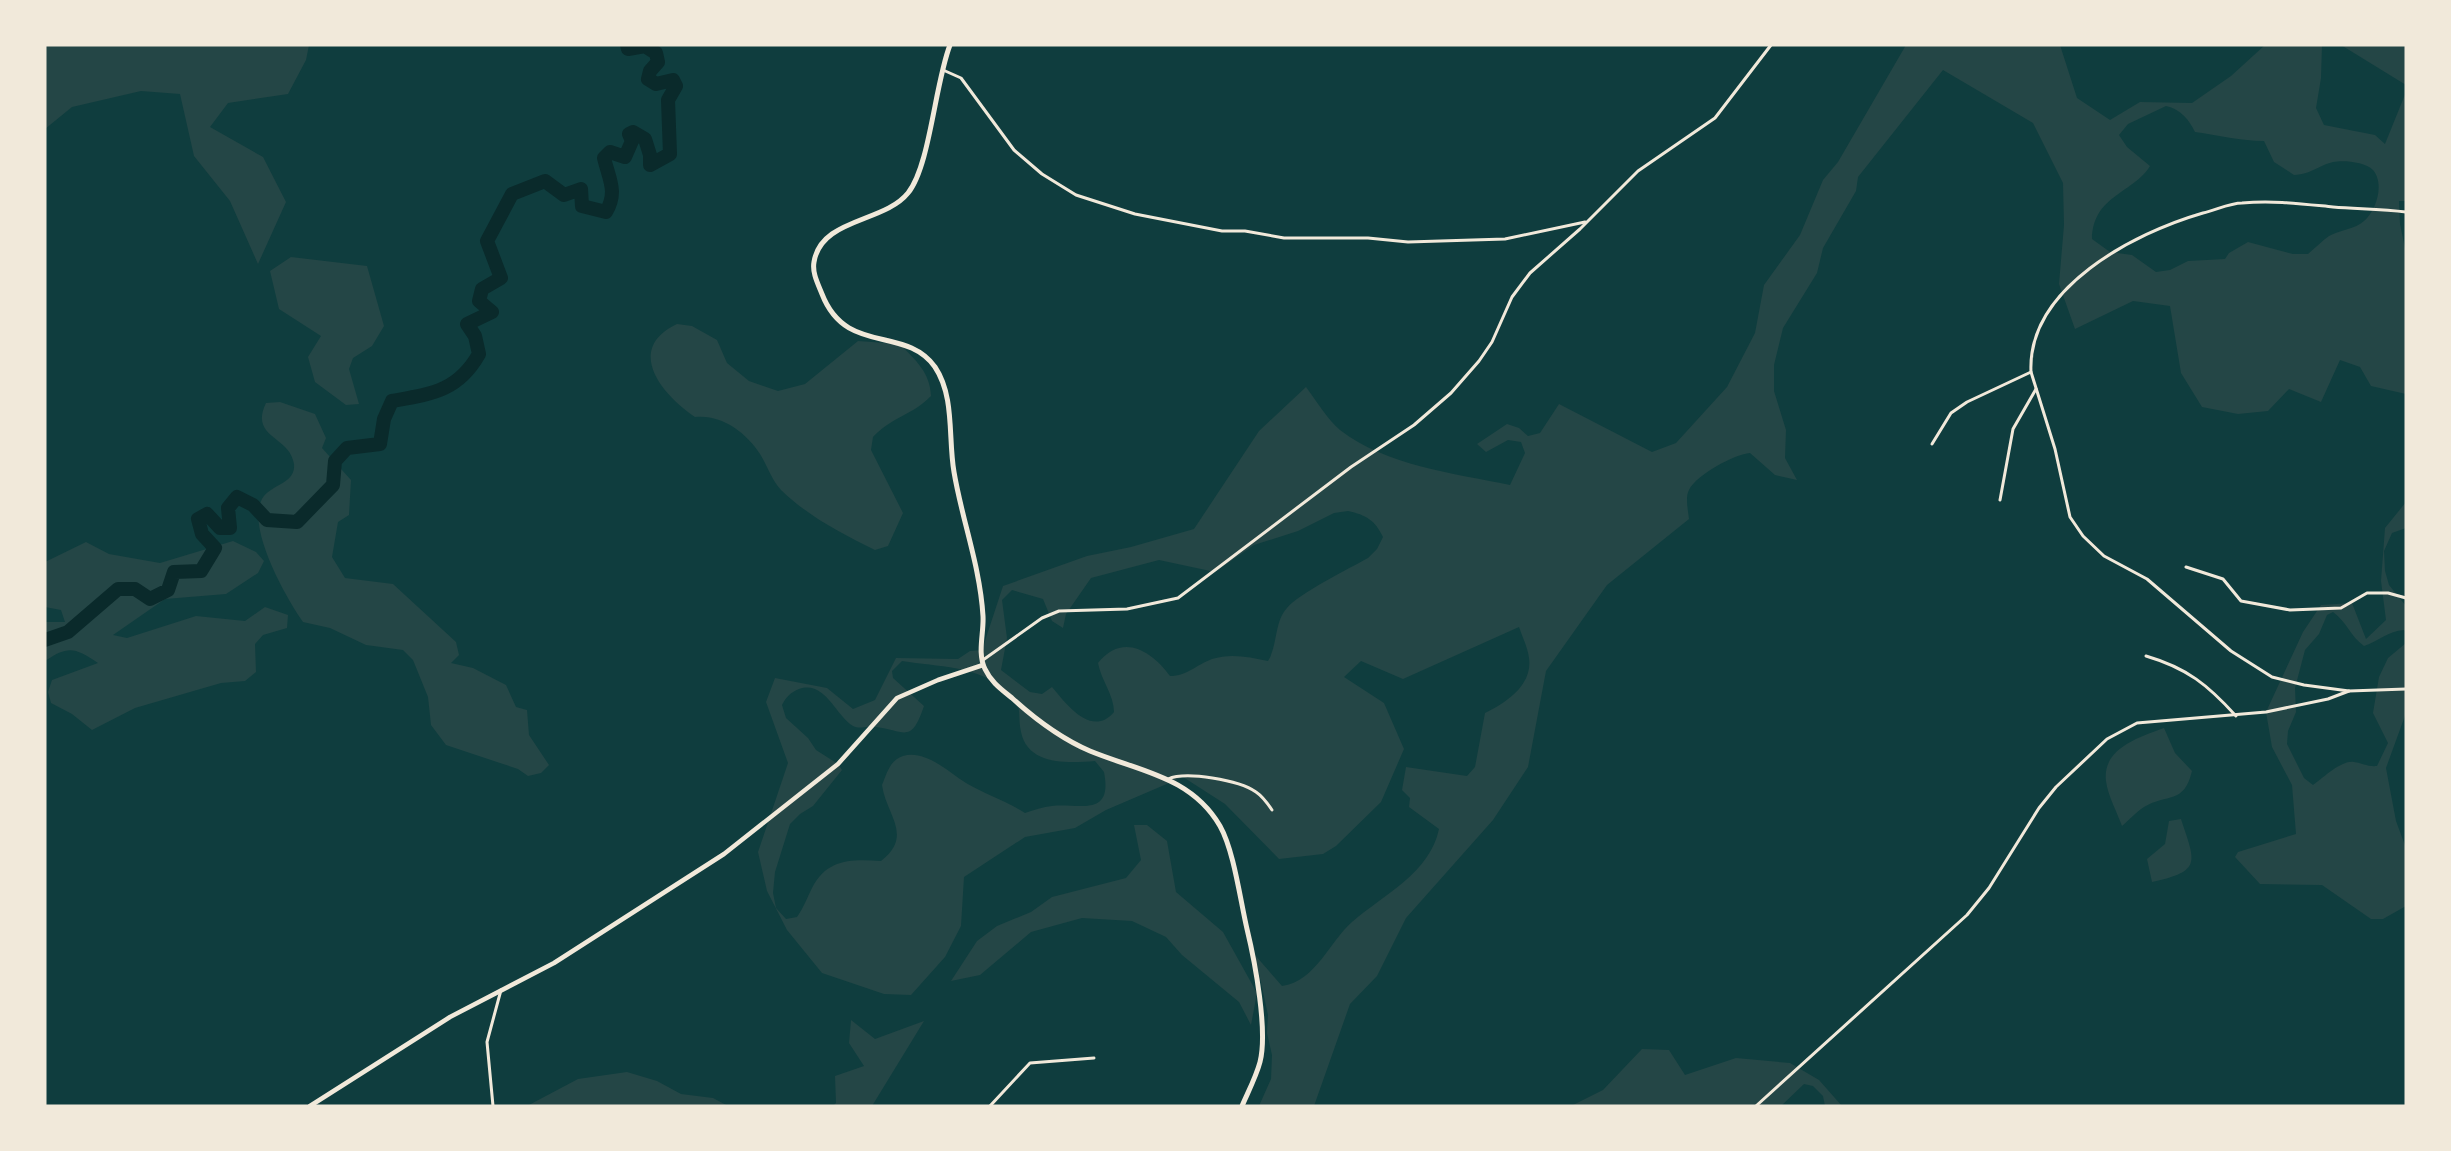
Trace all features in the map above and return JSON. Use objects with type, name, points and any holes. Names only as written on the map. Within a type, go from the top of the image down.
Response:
[{"type":"main road","points":[[950,45],[941,70],[928,135],[908,194],[892,206],[833,233],[819,248],[814,270],[824,300],[845,326],[856,333],[917,350],[936,369],[944,384],[953,471],[973,548],[984,618],[982,663],[997,687],[1029,713],[1071,741],[1090,751],[1168,779],[1196,796],[1221,829],[1229,849],[1248,933],[1261,1015],[1261,1060],[1242,1106]]},
{"type":"street","points":[[310,1106],[399,1048],[501,989],[554,963],[724,854],[838,764],[897,698],[982,663],[1042,618],[1059,611],[1148,607],[1178,598],[1192,590],[1351,467],[1413,425],[1451,393],[1485,353],[1520,284],[1638,171],[1715,118],[1771,45]]},
{"type":"street","points":[[941,70],[961,78],[1014,150],[1042,174],[1070,193],[1135,214],[1222,231],[1245,231],[1284,238],[1368,238],[1408,243],[1505,239],[1587,221]]},
{"type":"street","points":[[2406,212],[2293,203],[2240,202],[2152,231],[2100,260],[2060,299],[2038,328],[2033,344],[2031,372],[2055,449],[2070,517],[2094,548],[2117,565],[2147,579],[2231,651],[2261,671],[2304,685],[2349,691],[2406,689]]},
{"type":"street","points":[[1932,444],[1951,412],[2031,372]]},
{"type":"street","points":[[2000,500],[2013,429],[2036,389]]},
{"type":"street","points":[[2186,567],[2223,579],[2241,601],[2290,610],[2341,608],[2367,593],[2388,593],[2406,598]]},
{"type":"street","points":[[2146,656],[2175,664],[2189,673],[2236,716]]},
{"type":"street","points":[[1756,1106],[1967,915],[1989,888],[2038,808],[2056,787],[2107,739],[2137,723],[2236,716],[2328,699],[2349,691]]},
{"type":"street","points":[[1168,779],[1174,776],[1196,777],[1246,787],[1257,792],[1272,810]]},
{"type":"street","points":[[493,1106],[487,1042],[501,989]]},
{"type":"street","points":[[990,1106],[1030,1063],[1094,1058]]},
{"type":"shaded area","points":[[45,45],[309,45],[306,60],[288,94],[228,103],[210,127],[263,157],[286,202],[258,264],[230,201],[194,156],[180,94],[141,91],[72,107],[45,129]]},
{"type":"shaded area","points":[[1906,45],[2060,45],[2077,98],[2110,120],[2140,102],[2192,103],[2231,76],[2265,45],[2322,45],[2321,78],[2316,108],[2324,125],[2375,135],[2385,144],[2406,92],[2406,201],[2399,201],[2400,224],[2406,253],[2406,394],[2371,386],[2360,367],[2340,360],[2321,402],[2289,389],[2268,411],[2238,414],[2202,407],[2181,373],[2170,306],[2133,301],[2075,329],[2059,284],[2064,225],[2063,183],[2033,123],[1943,70],[1858,177],[1856,191],[1823,248],[1817,273],[1783,328],[1774,365],[1774,391],[1786,430],[1785,458],[1797,480],[1775,475],[1750,453],[1717,466],[1699,478],[1689,490],[1687,500],[1689,519],[1607,585],[1546,671],[1528,767],[1493,820],[1406,918],[1377,976],[1350,1004],[1314,1106],[1259,1106],[1271,1079],[1272,1055],[1267,1033],[1268,1015],[1255,955],[1282,986],[1294,983],[1313,969],[1352,922],[1416,871],[1434,845],[1439,829],[1409,807],[1410,798],[1402,790],[1406,767],[1467,776],[1475,767],[1485,713],[1516,692],[1527,677],[1528,654],[1519,627],[1403,679],[1361,661],[1344,677],[1384,703],[1404,749],[1381,802],[1336,846],[1323,854],[1279,859],[1225,804],[1183,777],[1106,810],[1075,828],[1025,837],[964,877],[961,926],[945,957],[911,995],[884,994],[822,973],[787,930],[767,891],[758,852],[788,763],[766,702],[775,678],[827,688],[853,709],[875,700],[896,658],[958,659],[970,651],[982,650],[1003,586],[1087,556],[1131,547],[1194,529],[1259,431],[1306,387],[1335,426],[1378,452],[1421,467],[1510,485],[1525,453],[1521,442],[1508,440],[1486,452],[1477,444],[1507,424],[1519,428],[1528,436],[1540,433],[1559,404],[1652,452],[1676,443],[1727,387],[1755,333],[1764,285],[1800,235],[1823,180],[1838,162]],"holes":[[[2166,106],[2184,116],[2195,132],[2264,141],[2274,162],[2294,175],[2338,161],[2354,162],[2369,167],[2377,176],[2379,190],[2372,211],[2360,224],[2329,236],[2308,254],[2293,254],[2248,242],[2229,253],[2225,259],[2188,261],[2170,270],[2156,272],[2132,255],[2110,252],[2092,239],[2094,224],[2099,213],[2115,196],[2143,175],[2150,166],[2127,147],[2119,135],[2128,124]],[[1348,511],[1360,514],[1373,522],[1383,537],[1377,549],[1368,558],[1313,589],[1287,608],[1280,620],[1268,661],[1240,656],[1219,657],[1176,676],[1170,676],[1154,659],[1136,648],[1117,649],[1107,654],[1098,663],[1112,700],[1114,712],[1106,719],[1097,722],[1080,716],[1072,710],[1052,687],[1042,694],[1030,692],[1001,670],[1007,638],[1002,600],[1012,590],[1043,599],[1052,621],[1063,628],[1066,614],[1091,578],[1159,560],[1215,572],[1254,545],[1298,531],[1334,513]],[[902,661],[957,668],[995,682],[1016,701],[1021,732],[1025,743],[1032,751],[1041,757],[1062,762],[1095,761],[1104,772],[1103,796],[1099,802],[1092,805],[1052,806],[1025,813],[966,783],[928,759],[920,756],[903,756],[892,764],[882,785],[897,833],[891,852],[881,861],[842,862],[825,871],[818,878],[797,917],[786,919],[776,908],[773,893],[775,872],[790,824],[813,806],[842,770],[838,764],[816,750],[808,738],[786,718],[782,705],[787,697],[799,689],[816,689],[853,726],[906,732],[915,726],[924,706],[893,678],[892,671]]]},
{"type":"shaded area","points":[[2341,45],[2406,45],[2406,85]]},
{"type":"shaded area","points":[[291,257],[367,266],[384,326],[372,346],[353,358],[349,369],[359,404],[346,405],[315,382],[308,357],[321,336],[279,309],[270,271]]},
{"type":"shaded area","points":[[677,324],[692,326],[717,340],[727,363],[749,381],[778,391],[805,384],[858,341],[900,344],[925,373],[931,396],[873,437],[871,450],[903,513],[888,546],[875,550],[814,516],[781,490],[760,454],[740,432],[714,418],[695,417],[671,397],[654,372],[651,359],[653,346],[661,334]]},
{"type":"shaded area","points":[[280,402],[315,414],[326,438],[322,448],[351,480],[349,515],[338,522],[332,557],[345,578],[393,584],[456,642],[459,655],[451,663],[473,668],[506,685],[516,707],[527,710],[529,735],[549,765],[541,773],[528,776],[518,769],[446,745],[431,725],[428,697],[413,660],[403,650],[366,645],[330,628],[303,622],[278,580],[263,544],[259,527],[258,511],[262,499],[287,480],[294,471],[291,455],[266,430],[263,423],[262,415],[266,403]]},
{"type":"shaded area","points":[[2406,502],[2406,528],[2392,533],[2384,551],[2385,571],[2389,585],[2406,606],[2406,632],[2404,630],[2393,632],[2364,646],[2338,616],[2333,612],[2327,615],[2319,634],[2305,650],[2295,688],[2296,712],[2288,731],[2287,744],[2304,778],[2313,785],[2349,762],[2377,766],[2388,743],[2373,713],[2379,677],[2388,658],[2406,643],[2406,713],[2386,768],[2396,821],[2406,848],[2406,906],[2383,919],[2371,919],[2322,885],[2260,884],[2235,857],[2238,852],[2296,834],[2292,785],[2272,747],[2266,712],[2303,632],[2321,605],[2352,603],[2366,639],[2386,620],[2381,581],[2385,528]]},
{"type":"shaded area","points":[[233,541],[256,552],[264,561],[258,573],[226,594],[165,599],[113,635],[127,638],[196,616],[245,621],[265,607],[288,615],[287,628],[263,635],[255,644],[256,672],[245,681],[221,683],[135,708],[92,730],[72,714],[51,703],[48,692],[52,680],[98,663],[72,650],[60,652],[45,661],[45,622],[65,622],[61,610],[45,607],[45,562],[86,542],[109,554],[160,563]]},
{"type":"shaded area","points":[[2164,728],[2175,753],[2192,771],[2189,782],[2179,794],[2144,807],[2122,826],[2107,787],[2106,770],[2110,760],[2116,752],[2134,740]]},
{"type":"shaded area","points":[[2181,819],[2190,845],[2191,862],[2180,874],[2152,882],[2147,859],[2165,844],[2169,821]]},
{"type":"shaded area","points":[[1134,825],[1147,825],[1167,841],[1176,892],[1223,932],[1257,993],[1251,1025],[1239,1002],[1182,955],[1166,937],[1132,921],[1082,918],[1031,932],[980,975],[951,981],[977,941],[997,926],[1031,912],[1052,897],[1126,878],[1141,860]]},
{"type":"shaded area","points":[[851,1020],[875,1039],[924,1021],[872,1106],[833,1106],[836,1103],[835,1076],[864,1066],[849,1043]]},
{"type":"shaded area","points":[[1642,1049],[1669,1050],[1685,1075],[1736,1058],[1790,1063],[1819,1080],[1842,1106],[1825,1106],[1823,1096],[1813,1086],[1804,1084],[1781,1106],[1571,1106],[1603,1090]]},
{"type":"shaded area","points":[[627,1072],[657,1081],[681,1094],[713,1098],[728,1106],[527,1106],[578,1079]]},
{"type":"waterway","points":[[45,640],[68,632],[118,589],[135,589],[150,599],[168,590],[174,572],[201,571],[215,548],[202,534],[198,519],[207,514],[220,528],[230,528],[228,508],[237,497],[253,505],[267,520],[297,522],[333,485],[335,461],[347,448],[380,444],[384,419],[392,401],[432,393],[443,389],[462,376],[479,354],[475,336],[467,324],[492,312],[479,301],[482,289],[501,278],[487,241],[512,194],[545,181],[564,195],[581,189],[582,206],[606,212],[610,205],[612,192],[604,158],[610,152],[625,157],[632,141],[629,134],[633,132],[645,139],[650,155],[650,165],[670,154],[668,100],[676,86],[673,80],[656,84],[648,79],[650,71],[658,62],[656,53],[645,46],[628,49],[627,45]]}]
